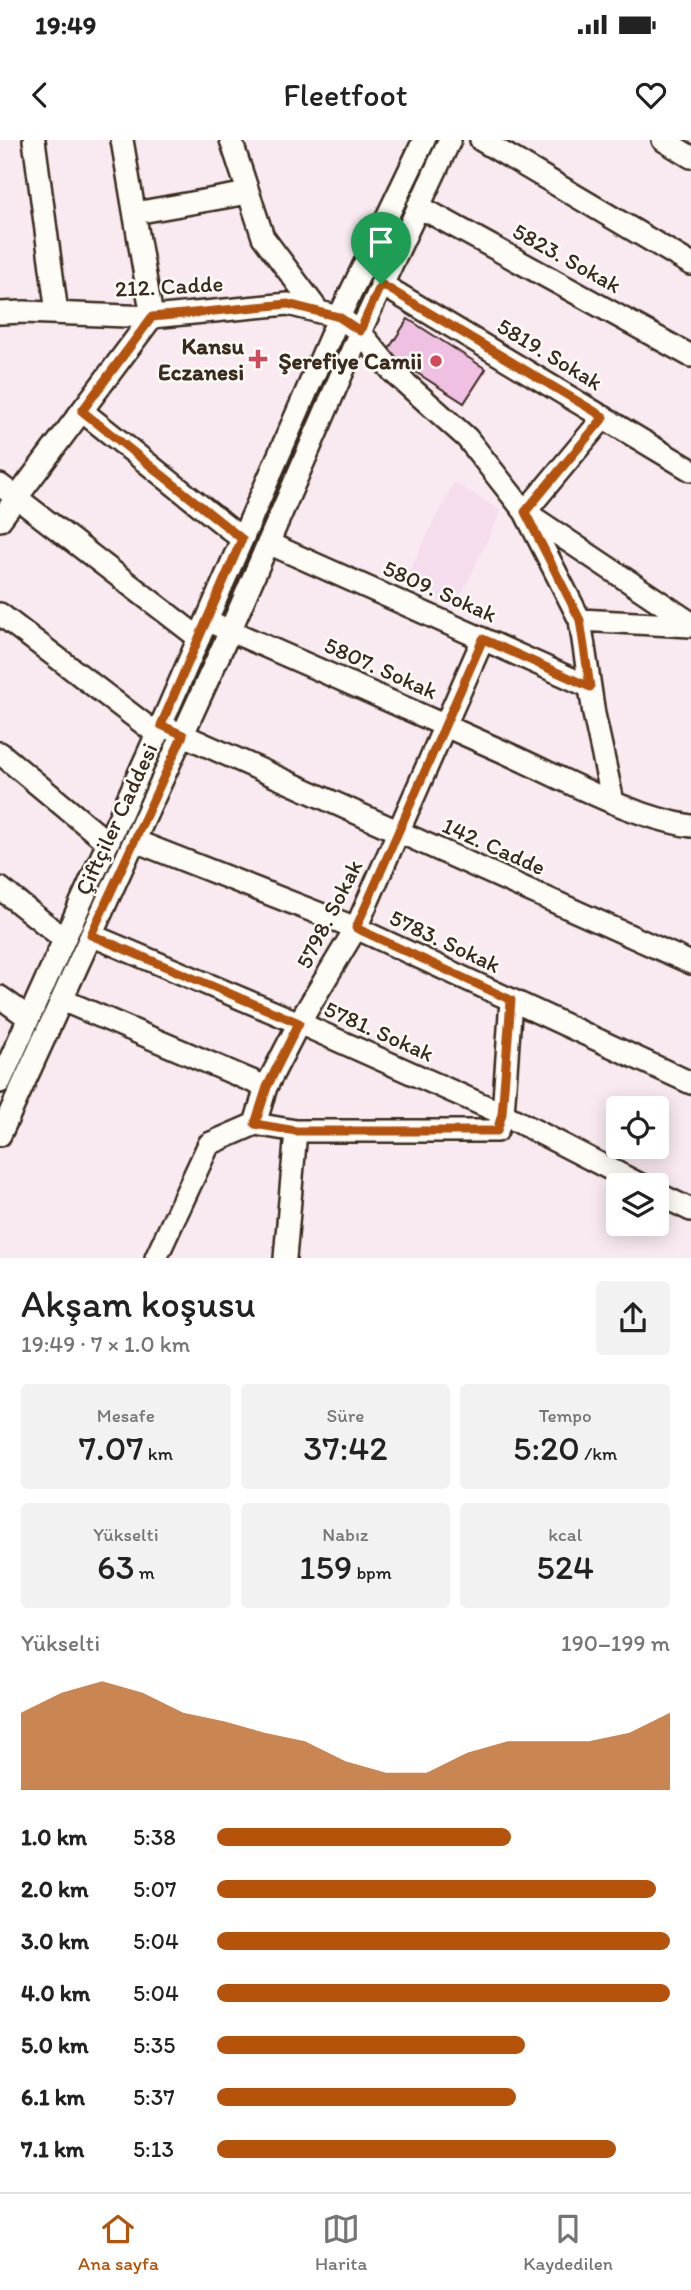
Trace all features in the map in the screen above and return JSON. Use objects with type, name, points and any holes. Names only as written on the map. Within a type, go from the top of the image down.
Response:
[{"type":"street","points":[[34,140],[57,313]]},
{"type":"street","points":[[0,520],[8,492],[82,411],[152,317],[122,140]]},
{"type":"street","points":[[231,140],[262,237],[329,315],[360,331],[393,372],[467,438],[525,512],[580,620],[590,687],[613,802]]},
{"type":"street","points":[[240,168],[249,140]]},
{"type":"street","name":"Çiftçiler Caddesi","points":[[0,1082],[242,539],[329,315],[424,140]]},
{"type":"street","name":"Çiftçiler Caddesi","points":[[0,1135],[230,631],[381,284],[450,140]]},
{"type":"street","points":[[481,140],[691,264]]},
{"type":"street","points":[[663,140],[691,158]]},
{"type":"street","points":[[135,213],[248,193]]},
{"type":"street","name":"5823. Sokak","points":[[418,206],[691,356]]},
{"type":"street","name":"5819. Sokak","points":[[381,284],[691,471]]},
{"type":"street","name":"212. Cadde","points":[[0,313],[152,317],[288,304],[329,315]]},
{"type":"street","points":[[82,411],[242,539]]},
{"type":"street","points":[[525,512],[604,417]]},
{"type":"street","name":"5807. Sokak","points":[[8,492],[203,629],[230,631],[613,802],[674,824],[691,826]]},
{"type":"street","points":[[525,512],[691,624]]},
{"type":"street","name":"5809. Sokak","points":[[268,543],[590,687]]},
{"type":"street","name":"142. Cadde","points":[[0,614],[159,729],[183,735],[691,963]]},
{"type":"street","points":[[580,620],[691,624]]},
{"type":"street","name":"5798. Sokak","points":[[255,1124],[267,1087],[299,1023],[356,928],[483,639]]},
{"type":"street","points":[[0,753],[108,843]]},
{"type":"street","name":"5783. Sokak","points":[[135,841],[356,928],[691,1083]]},
{"type":"street","points":[[0,888],[64,939]]},
{"type":"street","name":"5781. Sokak","points":[[91,935],[299,1023],[502,1114],[618,1173]]},
{"type":"street","points":[[0,997],[29,1018]]},
{"type":"street","points":[[62,1000],[267,1087]]},
{"type":"street","points":[[156,1258],[209,1144],[255,1124],[296,1131],[497,1131],[502,1114],[511,1000]]},
{"type":"street","points":[[285,1258],[296,1131]]},
{"type":"street","points":[[669,1199],[691,1210]]},
{"type":"shaded area","points":[[454,482],[501,511],[455,609],[404,580]]},
{"type":"building","name":"Şerefiye Camii","points":[[408,319],[486,369],[464,403],[386,353]]},
{"type":"place","name":"Kansu Eczanesi","points":[[258,359]]},
{"type":"place","name":"Şerefiye Camii","points":[[436,361]]},
{"type":"route","points":[[381,284],[604,417],[525,512],[580,620],[590,687],[483,639],[356,928],[511,1000],[502,1114],[497,1131],[296,1131],[255,1124],[267,1087],[299,1023],[91,935],[183,735],[161,725],[242,539],[82,411],[152,317],[288,304],[339,317],[360,331],[381,284]]}]
